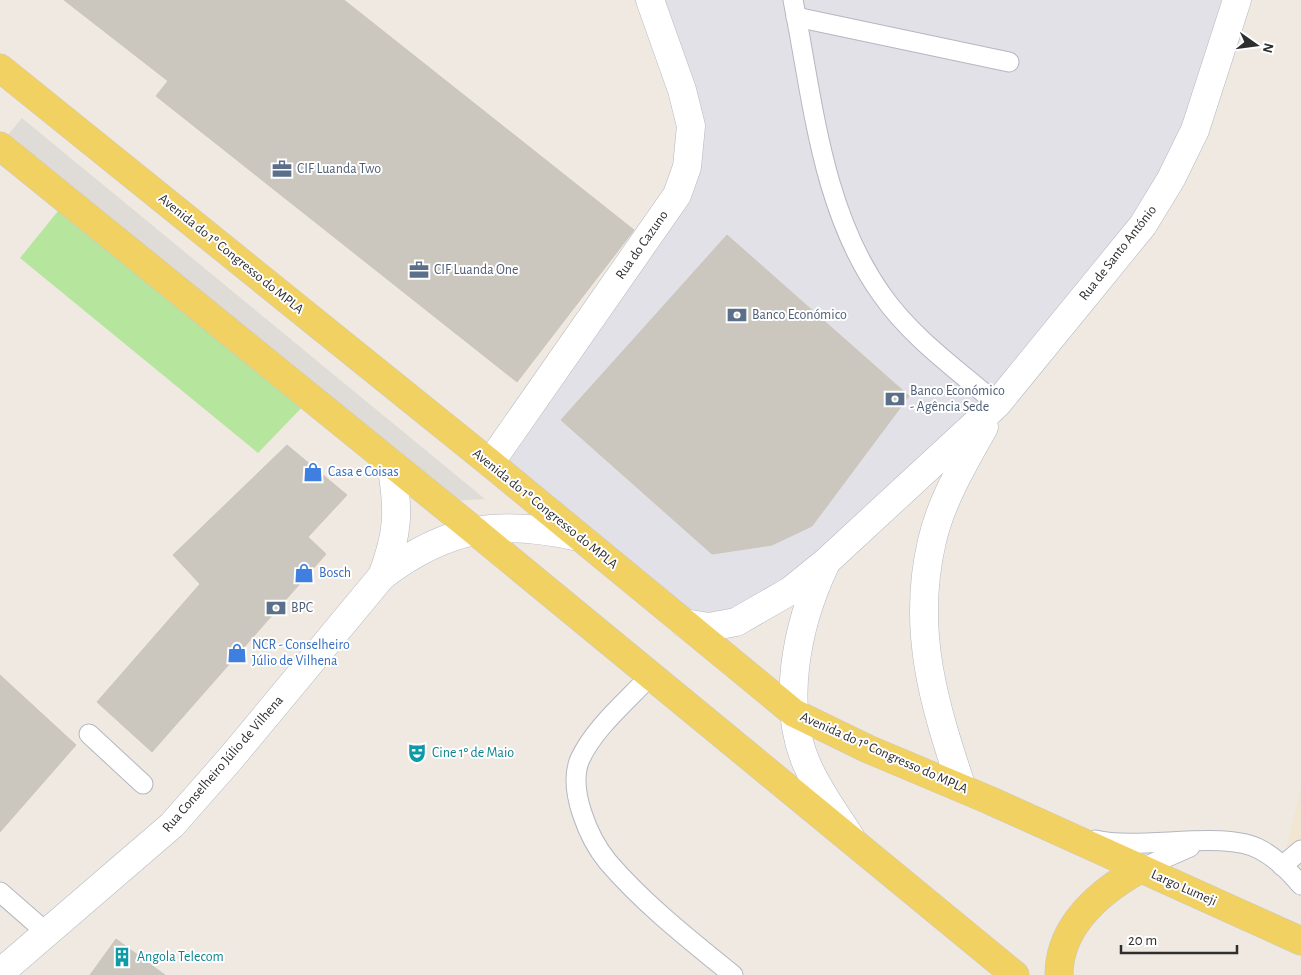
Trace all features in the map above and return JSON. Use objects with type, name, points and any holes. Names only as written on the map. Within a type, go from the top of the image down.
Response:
[{"type":"main road","name":"Avenida do 1º Congresso do MPLA","points":[[0,68],[490,463],[794,713],[868,749],[1062,832],[1140,869]]},
{"type":"main road","points":[[0,146],[652,675],[1015,975]]},
{"type":"main road","name":"Largo Lumeji","points":[[1059,975],[1066,942],[1081,915],[1102,892],[1140,869],[1301,941]]},
{"type":"street","name":"Rua do Cazuno","points":[[490,463],[677,196],[687,167],[691,126],[682,90],[650,0]]},
{"type":"street","name":"Rua de Santo António","points":[[684,623],[709,627],[736,622],[790,591],[827,561],[997,404],[1143,225],[1171,179],[1195,130],[1237,0]]},
{"type":"street","name":"Rua de Santo António","points":[[962,788],[943,732],[928,670],[924,628],[926,580],[932,540],[945,504],[961,468],[997,404]]},
{"type":"street","name":"Rua Conselheiro Júlio de Vilhena","points":[[382,576],[393,549],[398,520],[392,463]]},
{"type":"street","name":"Rua Conselheiro Júlio de Vilhena","points":[[0,973],[177,819],[225,765],[382,576],[429,545],[451,536],[475,531],[505,527],[555,531],[579,536]]},
{"type":"street","name":"Rua de Santo António","points":[[827,561],[809,603],[803,628],[796,664],[794,713],[808,769],[851,838]]},
{"type":"lane","points":[[997,404],[923,340],[882,296],[858,255],[838,209],[818,135],[795,8],[1009,62]]},
{"type":"lane","points":[[652,675],[597,732],[580,760],[576,786],[580,810],[608,862],[670,923],[733,975]]},
{"type":"lane","points":[[89,734],[143,784]]},
{"type":"lane","points":[[1062,832],[1108,843],[1158,844],[1211,840],[1237,842],[1260,849],[1282,866],[1301,885]]},
{"type":"lane","points":[[1140,869],[1176,852],[1211,840]]},
{"type":"lane","points":[[1282,866],[1301,850]]},
{"type":"lane","points":[[0,892],[47,933]]},
{"type":"shaded area","points":[[650,0],[1237,0],[1195,130],[997,404],[827,561],[709,627],[490,463],[687,167]]},
{"type":"shaded area","points":[[22,118],[485,499],[453,501],[7,136]]},
{"type":"shaded area","points":[[1301,788],[1301,885],[1282,866]]},
{"type":"green space","points":[[67,200],[310,399],[258,453],[20,258]]},
{"type":"building","points":[[64,0],[344,0],[634,230],[517,382],[156,96],[168,81]]},
{"type":"building","name":"Banco Económico","points":[[727,235],[909,396],[812,526],[772,545],[712,554],[561,420]]},
{"type":"building","points":[[287,445],[347,495],[308,537],[326,554],[152,752],[97,702],[200,584],[173,555]]},
{"type":"building","points":[[0,675],[76,745],[0,832]]},
{"type":"building","name":"Angola Telecom","points":[[116,939],[165,975],[90,975]]},
{"type":"place","name":"CIF Luanda Two","points":[[282,169]]},
{"type":"place","name":"CIF Luanda One","points":[[419,270]]},
{"type":"place","name":"Banco Económico","points":[[737,315]]},
{"type":"place","name":"Banco Económico - Agência Sede","points":[[895,399]]},
{"type":"place","name":"Casa e Coisas","points":[[313,472]]},
{"type":"place","name":"Bosch","points":[[304,573]]},
{"type":"place","name":"BPC","points":[[276,608]]},
{"type":"place","name":"NCR - Conselheiro Júlio de Vilhena","points":[[237,653]]},
{"type":"place","name":"Cine 1º de Maio","points":[[417,753]]},
{"type":"place","name":"Angola Telecom","points":[[122,957]]}]
